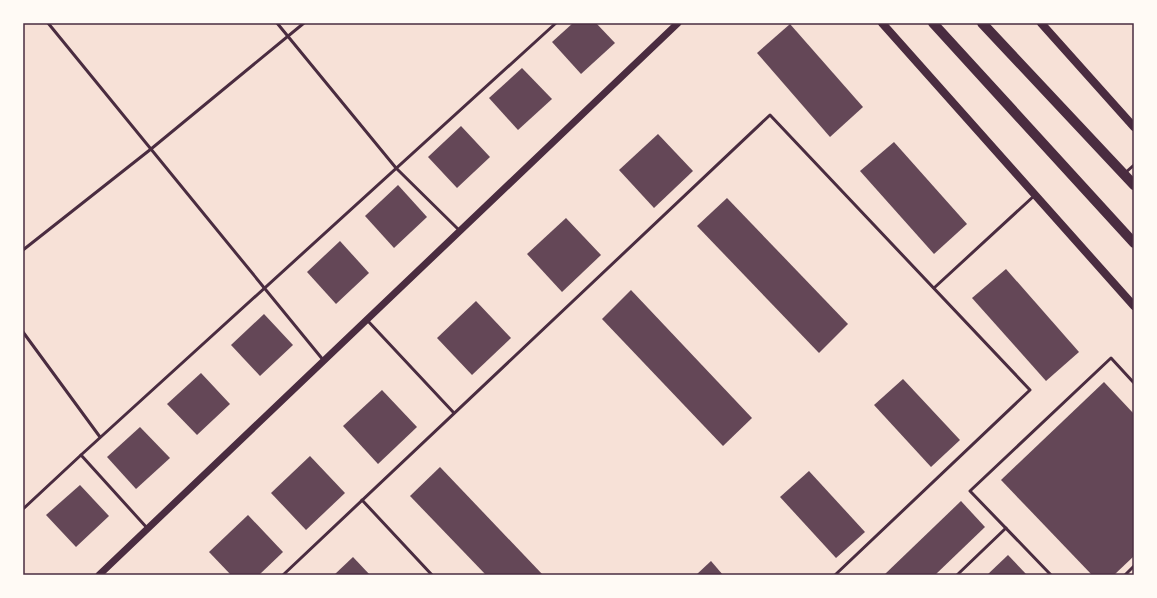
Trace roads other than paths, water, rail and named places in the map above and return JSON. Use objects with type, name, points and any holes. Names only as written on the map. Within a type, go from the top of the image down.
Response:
[{"type":"main road","points":[[882,23],[1134,306]]},
{"type":"main road","points":[[933,23],[1134,242]]},
{"type":"main road","points":[[982,23],[1134,185]]},
{"type":"main road","points":[[1041,23],[1134,127]]},
{"type":"street","points":[[99,575],[678,23]]},
{"type":"lane","points":[[48,23],[324,361]]},
{"type":"lane","points":[[277,23],[396,168],[460,230]]},
{"type":"lane","points":[[23,250],[150,149],[304,23]]},
{"type":"lane","points":[[23,509],[100,437],[556,23]]},
{"type":"lane","points":[[283,575],[770,115],[1030,390],[835,575]]},
{"type":"lane","points":[[1124,174],[1134,165]]},
{"type":"lane","points":[[934,288],[1035,195]]},
{"type":"lane","points":[[367,320],[454,413]]},
{"type":"lane","points":[[23,332],[100,437]]},
{"type":"lane","points":[[1051,575],[970,491],[1111,358],[1134,383]]},
{"type":"lane","points":[[81,455],[148,529]]},
{"type":"lane","points":[[362,500],[432,575]]},
{"type":"lane","points":[[957,575],[1006,528]]},
{"type":"lane","points":[[1125,575],[1134,566]]}]
